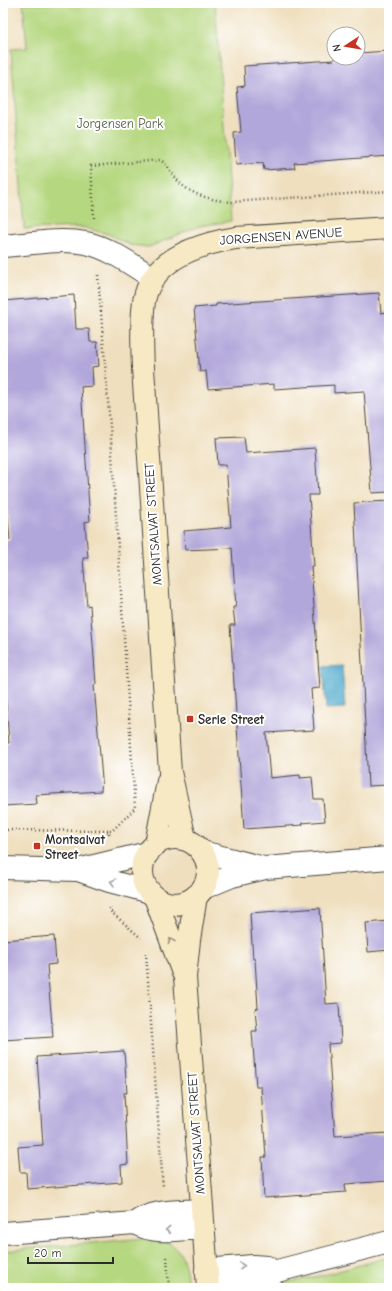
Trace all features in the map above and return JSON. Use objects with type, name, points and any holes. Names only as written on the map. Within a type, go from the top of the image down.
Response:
[{"type":"street","name":"JORGENSEN AVENUE","points":[[153,278],[167,263],[187,250],[212,242],[236,238],[389,228]]},
{"type":"street","points":[[3,246],[70,242],[96,246],[115,254],[153,278]]},
{"type":"street","name":"MONTSALVAT STREET","points":[[153,278],[145,299],[142,325],[143,368],[170,772],[185,839]]},
{"type":"street","name":"MONTSALVAT STREET","points":[[152,849],[170,772]]},
{"type":"street","points":[[3,868],[78,870],[152,849],[165,840],[175,838],[185,839],[195,845],[202,852],[207,864],[208,876],[200,892]]},
{"type":"street","points":[[152,849],[142,873],[145,883],[153,894],[163,902],[180,904],[232,876],[265,868],[389,858]]},
{"type":"street","points":[[202,852],[265,868]]},
{"type":"street","points":[[78,870],[153,894]]},
{"type":"street","name":"MONTSALVAT STREET","points":[[200,892],[189,940],[185,977],[207,1281]]},
{"type":"street","name":"MONTSALVAT STREET","points":[[153,894],[185,977]]},
{"type":"street","points":[[3,1233],[134,1223],[145,1229],[165,1221],[202,1219]]},
{"type":"street","points":[[207,1281],[256,1280],[267,1277],[278,1271],[389,1242]]},
{"type":"path","points":[[109,831],[112,831],[135,808],[111,440],[91,166],[160,160],[164,162],[178,182],[185,188],[219,201],[232,202],[389,191]]},
{"type":"path","points":[[110,911],[146,942]]},
{"type":"path","points":[[146,950],[169,1288]]},
{"type":"green space","name":"Jorgensen Park","points":[[23,3],[215,3],[231,221],[199,226],[149,247],[130,245],[108,234],[81,227],[24,229],[11,49],[27,48]]},
{"type":"green space","points":[[145,1238],[164,1241],[176,1248],[183,1260],[187,1274],[188,1288],[3,1288],[3,1251]]},
{"type":"green space","points":[[389,1257],[389,1288],[258,1288],[324,1275]]},
{"type":"water","points":[[342,665],[345,708],[326,709],[323,666]]},
{"type":"building","points":[[389,51],[389,156],[294,163],[295,168],[264,170],[263,163],[236,165],[234,133],[241,132],[237,87],[245,86],[244,66],[326,61],[326,66],[366,66],[366,52]]},
{"type":"building","points":[[379,293],[381,313],[388,312],[389,492],[372,493],[364,391],[334,393],[334,385],[274,389],[274,384],[208,389],[206,371],[200,372],[194,308],[216,306],[216,304]]},
{"type":"building","points":[[74,295],[76,329],[89,329],[90,342],[97,342],[99,366],[92,367],[93,386],[81,387],[90,521],[85,522],[88,558],[83,558],[87,606],[90,605],[96,684],[94,685],[102,779],[101,791],[36,795],[37,804],[3,806],[3,743],[9,743],[3,663],[3,660],[8,659],[3,588],[3,540],[10,540],[6,495],[3,495],[3,301]]},
{"type":"building","points":[[244,437],[246,453],[315,448],[318,495],[309,495],[314,566],[311,566],[320,688],[311,689],[314,730],[266,733],[270,778],[300,775],[300,778],[312,777],[314,799],[323,799],[325,821],[302,823],[303,825],[244,829],[230,625],[235,625],[233,607],[236,607],[232,548],[185,550],[184,531],[231,527],[226,465],[218,465],[216,438]]},
{"type":"building","points":[[389,501],[389,785],[368,786],[354,503]]},
{"type":"building","points":[[320,908],[326,1004],[339,1003],[341,1043],[328,1044],[335,1136],[389,1133],[389,1181],[345,1184],[346,1192],[264,1198],[262,1157],[266,1157],[261,1087],[256,1087],[252,1031],[257,1031],[255,1009],[258,1008],[250,913]]},
{"type":"building","points":[[389,921],[389,950],[368,952],[366,923]]},
{"type":"building","points":[[54,936],[56,964],[47,965],[53,1037],[3,1040],[3,940]]},
{"type":"building","points":[[124,1051],[127,1093],[124,1093],[128,1164],[121,1165],[122,1182],[27,1189],[26,1172],[20,1172],[18,1147],[43,1145],[37,1057]]},
{"type":"place","name":"Serle Street","points":[[190,719]]},
{"type":"place","name":"Montsalvat Street","points":[[37,846]]}]
